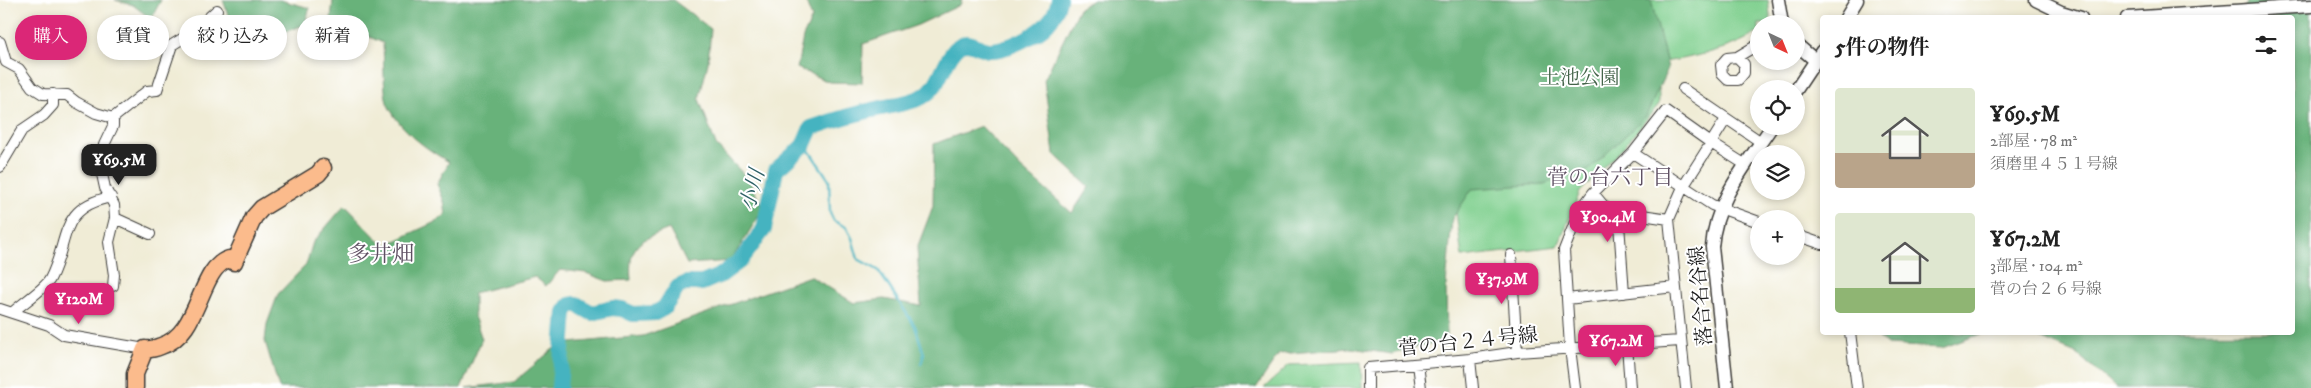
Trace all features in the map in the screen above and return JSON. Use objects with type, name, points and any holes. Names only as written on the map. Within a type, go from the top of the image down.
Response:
[{"type":"main road","points":[[135,388],[136,374],[145,349],[164,345],[178,336],[185,327],[214,271],[221,262],[229,260],[234,262],[254,217],[262,208],[318,174],[323,168]]},
{"type":"street","points":[[1778,0],[1780,15]]},
{"type":"street","points":[[1848,15],[1858,0]]},
{"type":"street","points":[[2036,0],[2071,15]]},
{"type":"street","points":[[2173,15],[2311,6]]},
{"type":"street","points":[[113,118],[146,91],[157,90],[172,45],[193,32],[217,10]]},
{"type":"street","points":[[0,42],[6,62],[19,69],[32,87],[43,94],[66,95],[96,113],[113,118]]},
{"type":"street","points":[[1803,80],[1819,56],[1805,49]]},
{"type":"street","points":[[1737,58],[1750,50]]},
{"type":"street","points":[[1683,89],[1762,142]]},
{"type":"street","points":[[0,167],[22,130],[44,115],[52,105],[52,94]]},
{"type":"street","points":[[1575,388],[1566,299],[1564,250],[1579,212],[1593,193],[1633,153],[1666,111],[1746,165]]},
{"type":"street","points":[[113,118],[113,126],[104,145],[100,165],[106,188],[114,205],[115,218],[109,242],[114,275],[113,286]]},
{"type":"street","points":[[1686,388],[1669,219],[1683,187],[1726,119]]},
{"type":"street","name":"落合名谷線","points":[[1727,388],[1712,247],[1714,225],[1720,207],[1766,135]]},
{"type":"street","points":[[1633,153],[1683,187],[1720,207],[1750,219]]},
{"type":"street","points":[[1593,193],[1619,224],[1624,293]]},
{"type":"street","points":[[12,312],[50,280],[66,229],[72,218],[87,204],[111,197]]},
{"type":"street","points":[[1619,224],[1642,215],[1669,219]]},
{"type":"street","points":[[115,218],[150,234]]},
{"type":"street","points":[[1805,238],[1820,243]]},
{"type":"street","points":[[1511,255],[1517,352]]},
{"type":"street","points":[[1566,299],[1676,287]]},
{"type":"street","points":[[0,309],[49,325],[64,335],[145,349]]},
{"type":"street","points":[[1850,335],[1857,388]]},
{"type":"street","name":"菅の台２４号線","points":[[1368,388],[1368,368],[1470,359],[1517,352],[1680,341]]},
{"type":"street","points":[[1627,344],[1630,388]]},
{"type":"street","points":[[1470,359],[1473,388]]},
{"type":"street","points":[[1418,364],[1421,388]]},
{"type":"green space","points":[[115,0],[161,0],[153,15],[146,15],[133,5]]},
{"type":"green space","points":[[223,0],[280,0],[310,8],[308,15],[297,15],[297,28],[287,31],[287,15],[228,15]]},
{"type":"green space","points":[[333,0],[673,0],[711,29],[708,63],[699,99],[716,145],[749,180],[763,209],[731,261],[687,264],[669,229],[643,241],[634,251],[631,259],[631,280],[607,281],[586,273],[560,270],[546,286],[535,277],[474,293],[474,316],[482,339],[461,388],[279,388],[265,341],[267,324],[278,294],[306,265],[313,242],[345,205],[384,246],[446,215],[444,201],[437,184],[449,162],[414,138],[399,123],[388,105],[385,93],[383,43],[369,37],[369,15],[332,15]]},
{"type":"green space","points":[[805,0],[962,0],[960,5],[918,25],[863,44],[862,83],[829,82],[797,68],[803,37],[812,18]]},
{"type":"green space","points":[[1093,0],[1651,0],[1668,68],[1646,116],[1589,170],[1544,184],[1472,189],[1452,219],[1446,286],[1447,339],[1392,354],[1351,348],[1279,354],[1256,388],[466,388],[514,382],[559,344],[643,336],[810,276],[854,303],[884,299],[921,306],[917,248],[933,206],[934,144],[981,126],[1021,168],[1072,213],[1089,187],[1054,154],[1044,80],[1079,8]]},
{"type":"green space","name":"土池公園","points":[[1490,0],[1768,0],[1770,15],[1750,15],[1750,37],[1747,39],[1697,56],[1658,63],[1659,104],[1622,149],[1580,192],[1558,246],[1462,257],[1452,183]]},
{"type":"green space","points":[[2249,0],[2311,0],[2311,388],[2116,388],[2076,353],[2033,335],[2295,335],[2295,15],[2240,15]]},
{"type":"green space","points":[[1876,335],[1978,335],[1942,348],[1887,345]]},
{"type":"green space","points":[[1361,362],[1362,388],[1264,388],[1289,365]]},
{"type":"waterway","name":"小川","points":[[559,388],[565,312],[570,305],[576,304],[592,313],[612,308],[622,309],[633,314],[655,313],[664,308],[678,287],[687,283],[702,283],[721,275],[741,260],[764,229],[776,170],[803,146],[811,128],[854,114],[922,97],[934,86],[954,50],[960,45],[967,43],[989,50],[996,50],[1020,41],[1036,33],[1052,19],[1059,0]]},
{"type":"waterway","points":[[804,143],[829,180],[830,213],[834,221],[846,227],[852,238],[858,259],[878,270],[915,326],[924,354],[921,364]]},
{"type":"district","name":"菅の台六丁目","points":[[1610,177]]},
{"type":"district","name":"多井畑","points":[[381,253]]}]
